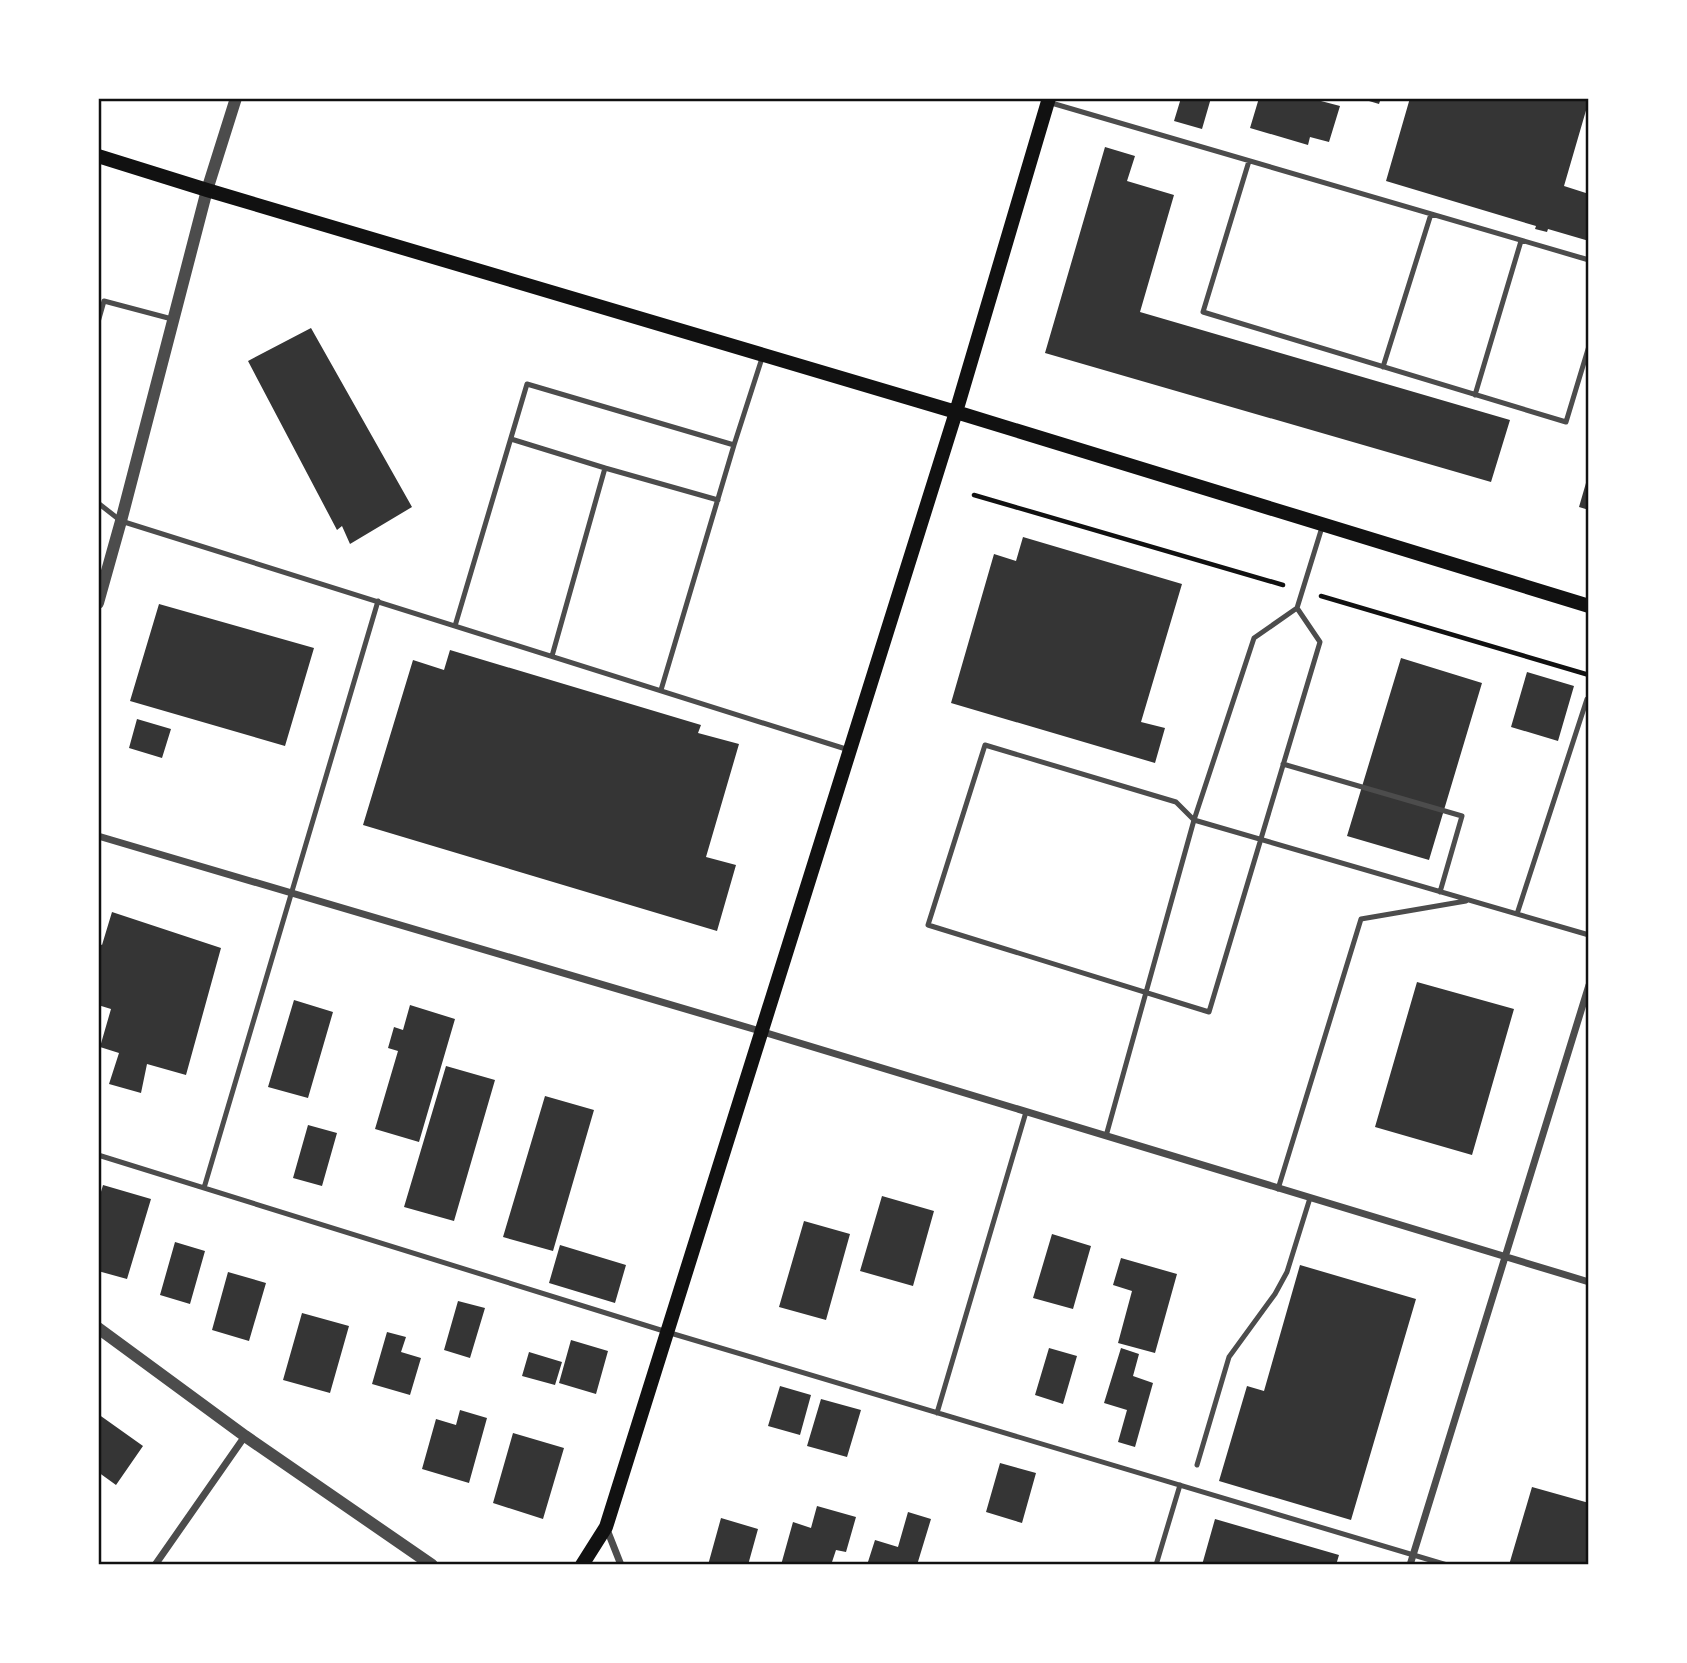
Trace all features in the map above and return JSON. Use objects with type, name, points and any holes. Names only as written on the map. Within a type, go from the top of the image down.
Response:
[{"type":"main road","points":[[582,1565],[606,1527],[956,412],[1049,100]]},
{"type":"main road","points":[[98,156],[956,412],[1589,606]]},
{"type":"street","points":[[98,603],[207,190],[236,98]]},
{"type":"street","points":[[98,836],[760,1031],[1589,1282]]},
{"type":"street","points":[[1410,1565],[1589,985]]},
{"type":"street","points":[[98,1328],[245,1436],[432,1565]]},
{"type":"street","points":[[155,1565],[245,1436]]},
{"type":"street","points":[[606,1527],[621,1565]]},
{"type":"lane","points":[[1049,100],[1589,261]]},
{"type":"lane","points":[[1249,161],[1203,312],[1566,422],[1589,346]]},
{"type":"lane","points":[[1383,366],[1431,214]]},
{"type":"lane","points":[[1475,394],[1521,240]]},
{"type":"lane","points":[[98,322],[104,301],[174,319]]},
{"type":"lane","points":[[661,690],[763,355]]},
{"type":"lane","points":[[455,626],[527,384],[734,445]]},
{"type":"lane","points":[[511,439],[718,500]]},
{"type":"lane","points":[[552,656],[605,468]]},
{"type":"lane","points":[[98,503],[121,521],[849,750]]},
{"type":"lane","points":[[1106,1136],[1194,820],[1254,638],[1297,608],[1323,524]]},
{"type":"lane","points":[[204,1188],[377,601]]},
{"type":"lane","points":[[1297,608],[1320,642],[1260,840],[1209,1012],[928,925],[985,745],[1176,802],[1194,820],[1260,840],[1589,935]]},
{"type":"lane","points":[[1517,914],[1587,699]]},
{"type":"lane","points":[[1283,764],[1462,816],[1440,892]]},
{"type":"lane","points":[[1278,1189],[1361,919],[1469,900]]},
{"type":"lane","points":[[937,1413],[1026,1112]]},
{"type":"lane","points":[[98,1155],[667,1332],[1447,1565]]},
{"type":"lane","points":[[1197,1465],[1229,1357],[1275,1294],[1287,1272],[1310,1198]]},
{"type":"lane","points":[[1156,1565],[1180,1485]]},
{"type":"building","points":[[1181,98],[1211,98],[1202,129],[1174,121]]},
{"type":"building","points":[[1259,98],[1322,98],[1321,101],[1340,106],[1329,142],[1310,137],[1308,145],[1250,128]]},
{"type":"building","points":[[1359,98],[1381,98],[1379,104]]},
{"type":"building","points":[[1410,98],[1589,98],[1589,108],[1587,107],[1564,186],[1589,194],[1589,241],[1548,229],[1547,232],[1535,229],[1536,226],[1386,181]]},
{"type":"building","points":[[1105,147],[1135,156],[1127,181],[1174,195],[1140,312],[1510,420],[1491,482],[1045,353]]},
{"type":"building","points":[[311,328],[412,507],[350,544],[342,526],[337,530],[248,361]]},
{"type":"building","points":[[1589,476],[1589,510],[1579,507]]},
{"type":"building","points":[[1023,537],[1182,584],[1141,722],[1165,728],[1155,763],[951,703],[994,554],[1016,561]]},
{"type":"building","points":[[159,604],[314,648],[285,746],[130,701]]},
{"type":"building","points":[[450,650],[701,725],[698,733],[739,744],[706,857],[736,865],[717,931],[363,825],[413,660],[444,670]]},
{"type":"building","points":[[1401,658],[1482,683],[1429,860],[1347,836]]},
{"type":"building","points":[[1527,672],[1574,686],[1558,741],[1511,727]]},
{"type":"building","points":[[137,719],[171,729],[162,758],[129,748]]},
{"type":"building","points":[[112,912],[221,948],[186,1075],[147,1064],[141,1093],[109,1084],[119,1053],[100,1047],[111,1009],[98,1005],[98,943],[102,945]]},
{"type":"building","points":[[1417,982],[1514,1009],[1472,1155],[1375,1127]]},
{"type":"building","points":[[294,1000],[333,1012],[308,1098],[268,1087]]},
{"type":"building","points":[[410,1005],[455,1019],[419,1142],[375,1129],[398,1051],[388,1048],[394,1027],[403,1030]]},
{"type":"building","points":[[446,1066],[495,1080],[454,1221],[404,1207]]},
{"type":"building","points":[[545,1096],[594,1110],[553,1251],[503,1237]]},
{"type":"building","points":[[308,1125],[337,1133],[322,1186],[293,1178]]},
{"type":"building","points":[[103,1185],[151,1199],[127,1279],[98,1271],[98,1202]]},
{"type":"building","points":[[882,1196],[934,1211],[913,1286],[860,1271]]},
{"type":"building","points":[[804,1221],[850,1234],[826,1320],[779,1307]]},
{"type":"building","points":[[1052,1234],[1091,1246],[1073,1309],[1033,1298]]},
{"type":"building","points":[[175,1242],[205,1251],[190,1304],[160,1295]]},
{"type":"building","points":[[560,1245],[626,1265],[615,1303],[549,1283]]},
{"type":"building","points":[[1121,1258],[1177,1274],[1155,1353],[1118,1343],[1132,1291],[1113,1285]]},
{"type":"building","points":[[1300,1265],[1416,1299],[1351,1520],[1219,1481],[1247,1386],[1264,1391]]},
{"type":"building","points":[[228,1272],[266,1283],[249,1341],[212,1330]]},
{"type":"building","points":[[458,1301],[485,1308],[470,1358],[444,1350]]},
{"type":"building","points":[[302,1313],[349,1326],[330,1393],[283,1380]]},
{"type":"building","points":[[387,1332],[406,1337],[401,1352],[421,1358],[410,1395],[372,1384]]},
{"type":"building","points":[[571,1340],[608,1351],[596,1394],[559,1383]]},
{"type":"building","points":[[1049,1348],[1077,1356],[1063,1404],[1035,1395]]},
{"type":"building","points":[[1121,1348],[1139,1354],[1133,1376],[1153,1383],[1135,1447],[1118,1442],[1127,1410],[1104,1403]]},
{"type":"building","points":[[529,1352],[562,1362],[555,1385],[522,1376]]},
{"type":"building","points":[[780,1386],[811,1395],[800,1435],[768,1426]]},
{"type":"building","points":[[821,1399],[861,1410],[847,1457],[807,1446]]},
{"type":"building","points":[[460,1410],[487,1418],[469,1483],[422,1469],[436,1419],[456,1425]]},
{"type":"building","points":[[98,1414],[143,1446],[116,1485],[98,1472]]},
{"type":"building","points":[[513,1433],[564,1448],[543,1519],[493,1503]]},
{"type":"building","points":[[1000,1463],[1036,1473],[1022,1523],[986,1512]]},
{"type":"building","points":[[1532,1487],[1589,1503],[1589,1565],[1509,1565]]},
{"type":"building","points":[[817,1506],[856,1517],[846,1552],[836,1550],[831,1565],[781,1565],[793,1522],[811,1528]]},
{"type":"building","points":[[908,1512],[931,1519],[917,1565],[867,1565],[875,1540],[898,1547]]},
{"type":"building","points":[[721,1518],[758,1529],[748,1565],[708,1565]]},
{"type":"building","points":[[1215,1519],[1339,1555],[1336,1565],[1202,1565]]}]
